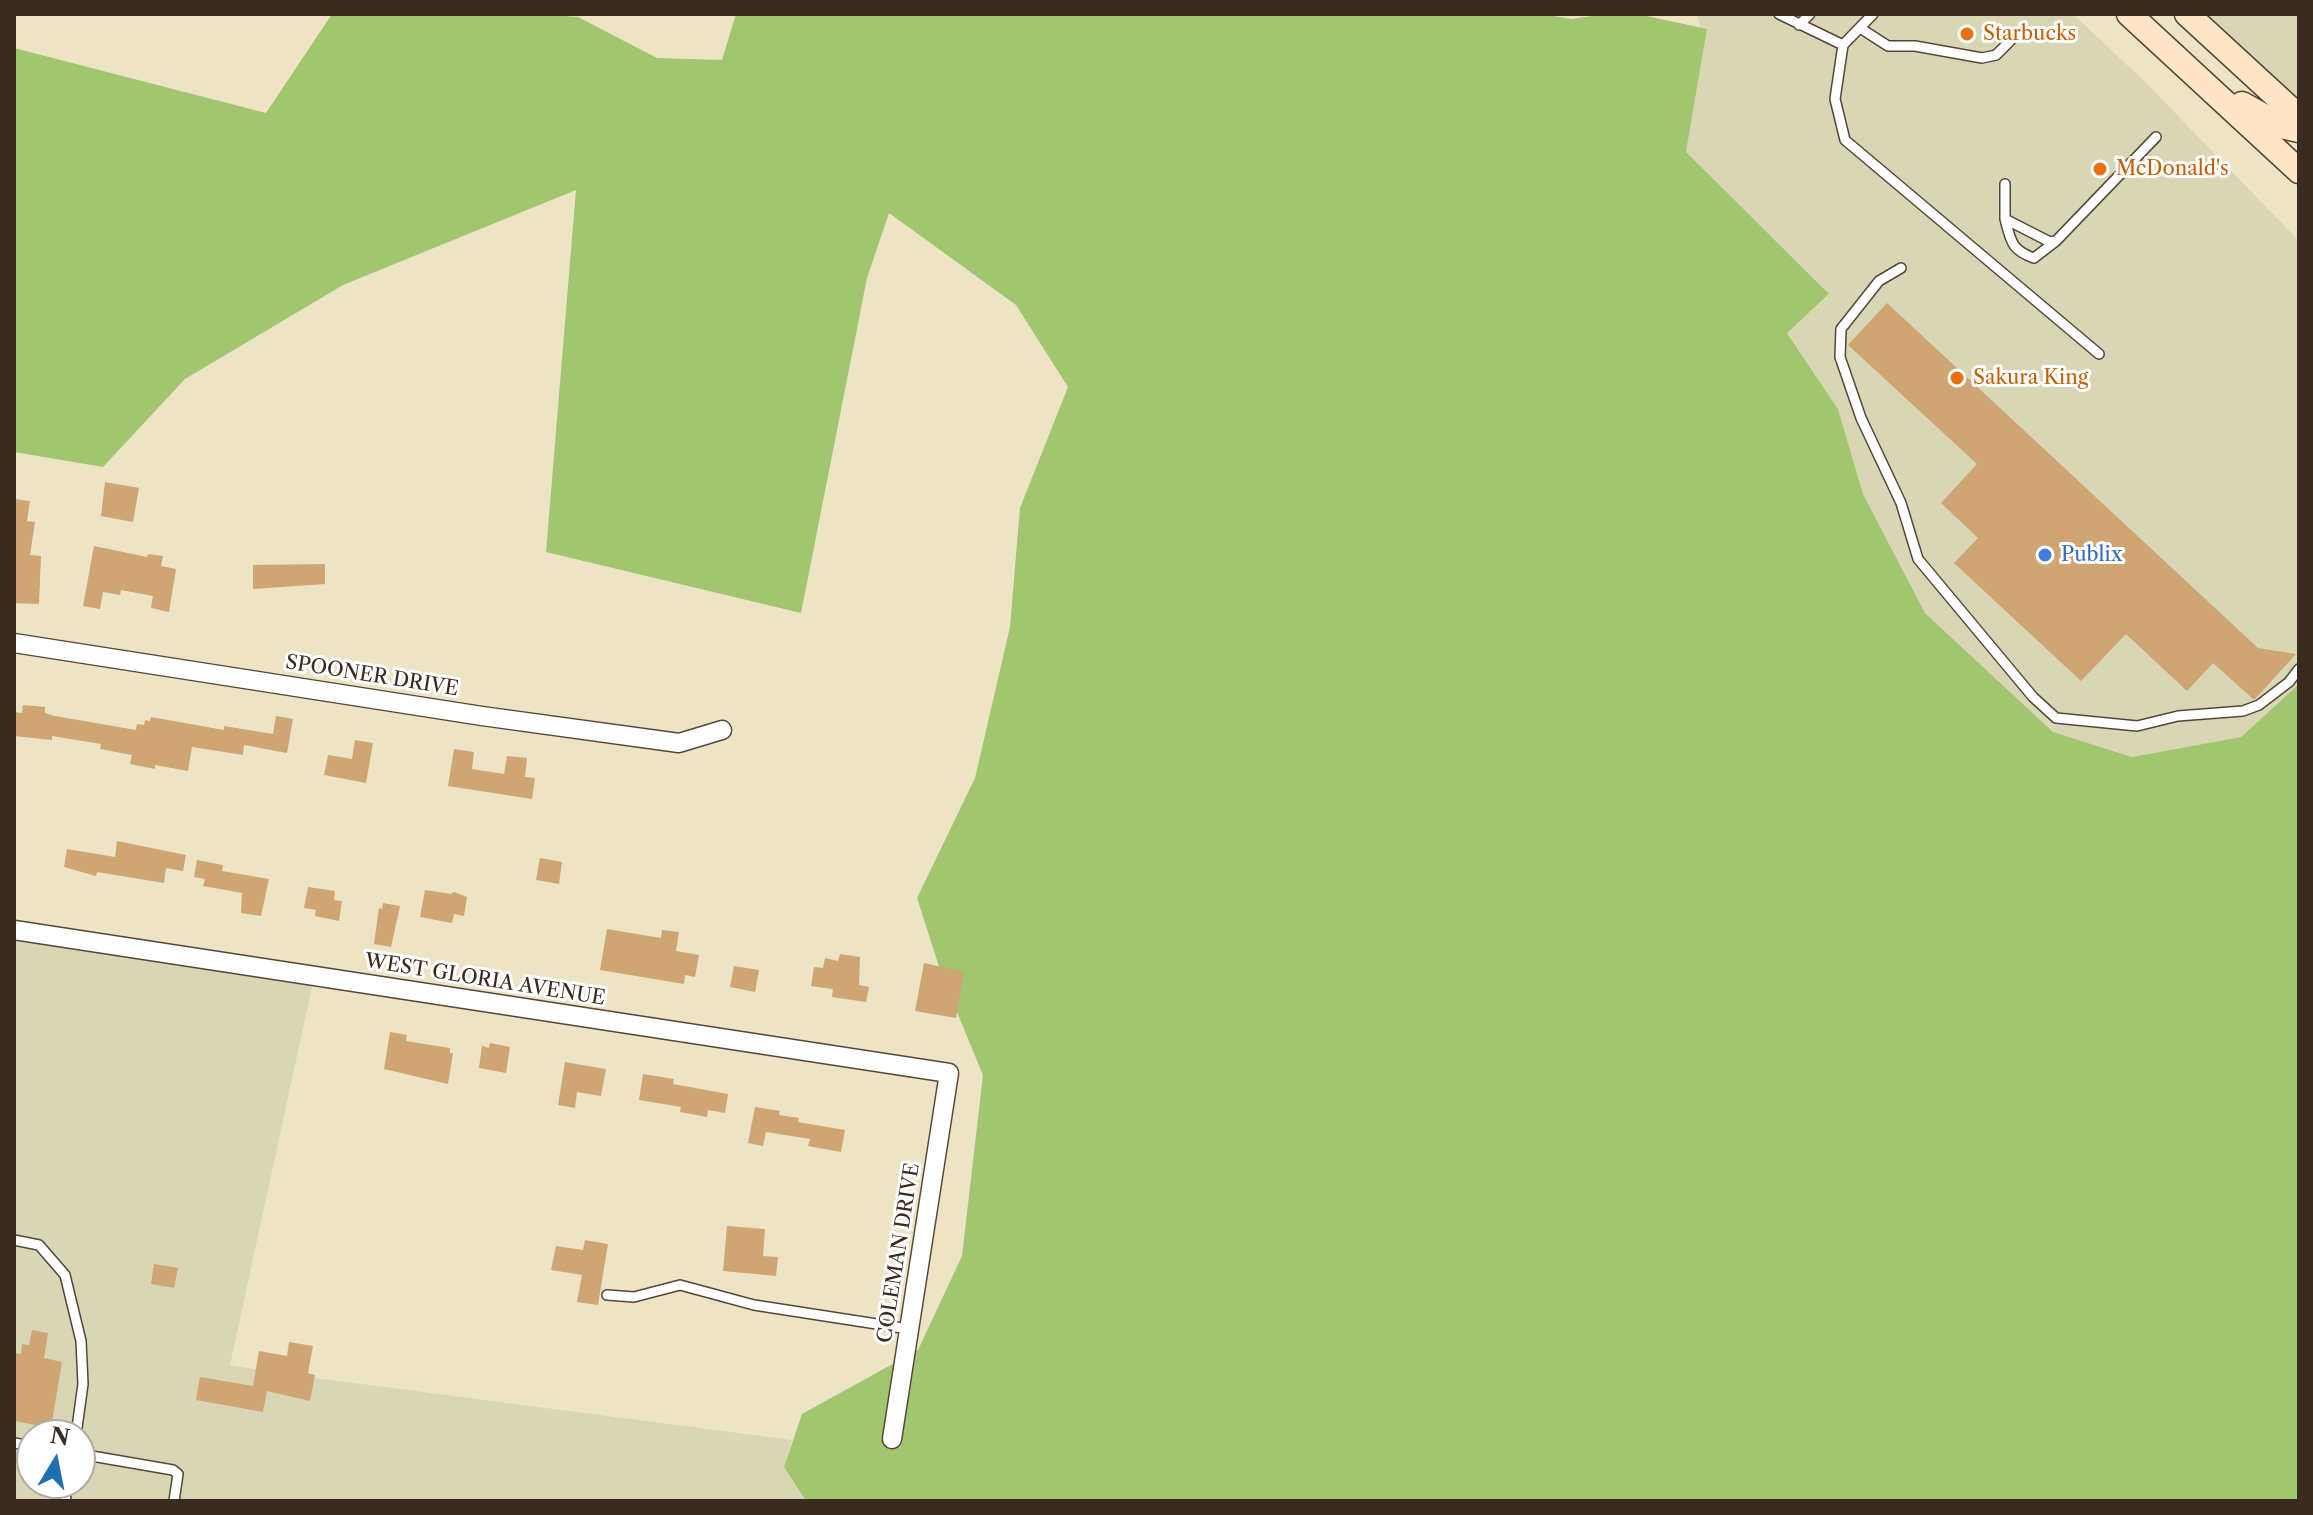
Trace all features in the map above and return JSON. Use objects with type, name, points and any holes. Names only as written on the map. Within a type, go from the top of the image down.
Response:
[{"type":"main road","points":[[2129,14],[2294,162]]},
{"type":"main road","points":[[2187,14],[2299,117]]},
{"type":"main road","points":[[2199,78],[2268,119],[2299,130]]},
{"type":"street","name":"SPOONER DRIVE","points":[[14,643],[679,743],[722,730]]},
{"type":"street","name":"WEST GLORIA AVENUE","points":[[14,930],[949,1073]]},
{"type":"street","name":"COLEMAN DRIVE","points":[[892,1439],[949,1073]]},
{"type":"lane","points":[[1779,14],[1843,45]]},
{"type":"lane","points":[[1799,25],[1810,14]]},
{"type":"lane","points":[[1873,14],[1843,45],[1835,99],[1845,140],[2099,354]]},
{"type":"lane","points":[[1860,28],[1888,46],[1915,46],[1982,58],[1996,55],[2019,32]]},
{"type":"lane","points":[[2005,184],[2005,219],[2012,243],[2018,253],[2034,258],[2056,241],[2156,137]]},
{"type":"lane","points":[[2005,219],[2050,242],[2056,241]]},
{"type":"lane","points":[[1901,268],[1879,281],[1841,329],[1840,357],[1861,418],[1901,503],[1918,559],[2033,697],[2056,718],[2137,726],[2178,716],[2243,711],[2259,705],[2289,682],[2299,669]]},
{"type":"lane","points":[[14,1240],[39,1245],[65,1275],[82,1355],[83,1384],[78,1419]]},
{"type":"lane","points":[[607,1295],[634,1297],[680,1285],[754,1305],[909,1329]]},
{"type":"lane","points":[[96,1457],[173,1470],[178,1474],[174,1501]]},
{"type":"shaded area","points":[[1696,14],[2073,14],[2148,85],[2299,241],[2299,684],[2241,737],[2132,757],[2053,732],[1925,613],[1863,494],[1838,409],[1787,332],[1829,295],[1686,152],[1707,30],[1701,28]]},
{"type":"shaded area","points":[[2202,14],[2299,14],[2299,103]]},
{"type":"shaded area","points":[[14,932],[313,982],[230,1365],[792,1440],[784,1467],[806,1501],[14,1501]]},
{"type":"green space","points":[[332,14],[540,14],[578,17],[657,58],[722,60],[736,14],[1543,14],[1571,19],[1637,14],[1707,29],[1686,152],[1829,294],[1787,333],[1838,409],[1863,494],[1925,613],[2053,732],[2132,757],[2241,737],[2299,684],[2299,1501],[806,1501],[784,1467],[802,1414],[918,1350],[962,1256],[983,1075],[942,976],[917,898],[975,778],[1010,627],[1020,508],[1068,387],[1016,305],[889,213],[867,278],[801,613],[546,552],[576,190],[343,285],[185,379],[103,467],[14,452],[14,48],[266,113]]},
{"type":"building","points":[[1887,303],[2258,648],[2296,654],[2255,699],[2213,663],[2187,691],[2126,634],[2081,681],[1954,563],[1978,538],[1941,503],[1977,464],[1848,345]]},
{"type":"building","points":[[105,482],[139,488],[133,522],[101,516]]},
{"type":"building","points":[[14,499],[30,501],[27,521],[35,522],[30,555],[41,556],[39,604],[14,603]]},
{"type":"building","points":[[94,546],[147,557],[148,554],[163,556],[161,566],[176,569],[169,612],[151,608],[153,596],[121,590],[120,595],[103,592],[100,609],[83,606]]},
{"type":"building","points":[[325,564],[325,584],[253,589],[253,565]]},
{"type":"building","points":[[23,705],[45,707],[45,713],[55,716],[136,730],[137,724],[144,725],[145,720],[150,721],[151,717],[224,730],[224,726],[273,734],[276,716],[293,719],[287,753],[244,745],[243,755],[192,747],[188,771],[130,764],[132,755],[100,749],[101,744],[52,736],[52,740],[14,736],[14,712],[22,713]]},
{"type":"building","points":[[355,740],[373,743],[366,783],[324,775],[328,755],[352,759]]},
{"type":"building","points":[[454,749],[474,752],[472,769],[504,774],[507,756],[527,758],[525,777],[535,778],[532,799],[448,786]]},
{"type":"building","points":[[117,841],[186,855],[183,871],[166,868],[164,883],[97,872],[96,876],[64,867],[67,849],[115,857]]},
{"type":"building","points":[[540,858],[562,862],[559,884],[536,880]]},
{"type":"building","points":[[197,860],[223,865],[222,871],[269,879],[261,916],[241,913],[242,893],[203,886],[205,879],[194,877]]},
{"type":"building","points":[[308,887],[335,891],[334,900],[342,901],[339,921],[315,916],[316,910],[304,908]]},
{"type":"building","points":[[425,890],[454,892],[467,897],[464,916],[454,914],[452,923],[420,917]]},
{"type":"building","points":[[383,903],[400,906],[391,947],[374,944],[379,908],[382,909]]},
{"type":"building","points":[[607,929],[661,938],[662,930],[679,932],[676,951],[699,955],[695,977],[685,975],[684,984],[600,970]]},
{"type":"building","points":[[840,954],[860,957],[859,985],[869,987],[866,1002],[832,997],[833,989],[811,986],[814,967],[823,968],[825,958],[838,961]]},
{"type":"building","points":[[924,963],[964,972],[956,1018],[915,1011]]},
{"type":"building","points":[[734,966],[759,970],[755,992],[730,987]]},
{"type":"building","points":[[390,1032],[407,1035],[406,1041],[450,1048],[450,1053],[453,1053],[448,1084],[384,1069]]},
{"type":"building","points":[[490,1043],[510,1047],[506,1073],[479,1068],[482,1046],[489,1048]]},
{"type":"building","points":[[565,1062],[606,1069],[601,1096],[577,1092],[575,1108],[558,1105]]},
{"type":"building","points":[[643,1074],[674,1079],[673,1084],[728,1094],[725,1113],[708,1110],[707,1117],[680,1112],[681,1107],[639,1100]]},
{"type":"building","points":[[755,1107],[780,1111],[779,1115],[799,1118],[798,1122],[845,1130],[841,1152],[808,1146],[810,1139],[766,1132],[763,1146],[748,1143]]},
{"type":"building","points":[[727,1226],[765,1229],[763,1256],[778,1257],[776,1276],[723,1271]]},
{"type":"building","points":[[585,1240],[608,1244],[598,1305],[577,1302],[582,1275],[551,1270],[556,1246],[583,1250]]},
{"type":"building","points":[[154,1264],[178,1268],[174,1288],[151,1284]]},
{"type":"building","points":[[32,1330],[48,1333],[44,1358],[62,1362],[52,1419],[14,1421],[14,1353],[21,1354],[22,1344],[29,1345]]},
{"type":"building","points":[[289,1342],[313,1346],[308,1373],[315,1375],[310,1401],[267,1391],[263,1412],[196,1400],[200,1377],[253,1386],[259,1351],[287,1356]]},
{"type":"place","name":"Starbucks","points":[[1967,34]]},
{"type":"place","name":"McDonald's","points":[[2100,169]]},
{"type":"place","name":"Sakura King","points":[[1957,378]]},
{"type":"place","name":"Publix","points":[[2045,555]]}]
